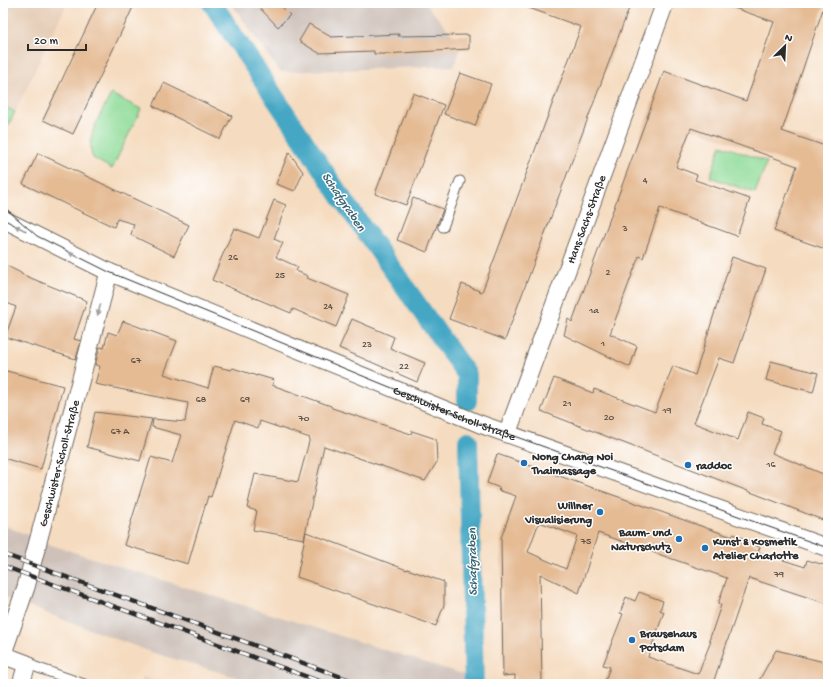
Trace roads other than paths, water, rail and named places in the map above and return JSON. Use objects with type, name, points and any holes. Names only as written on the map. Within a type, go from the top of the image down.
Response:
[{"type":"street","name":"Hans-Sachs-Straße","points":[[507,434],[665,3]]},
{"type":"street","name":"Geschwister-Scholl-Straße","points":[[3,219],[109,272],[480,424],[828,548]]},
{"type":"street","name":"Geschwister-Scholl-Straße","points":[[3,654],[26,587],[109,272]]},
{"type":"street","points":[[3,654],[27,664],[21,684]]},
{"type":"lane","points":[[443,227],[460,181]]},
{"type":"lane","points":[[27,664],[84,684]]},
{"type":"waterway","name":"Schafgraben","points":[[212,3],[341,197],[467,375],[467,401]]},
{"type":"waterway","name":"Schafgraben","points":[[468,441],[474,684]]},
{"type":"tram line","points":[[3,206],[37,236],[109,272],[480,424],[828,548]]},
{"type":"tram line","points":[[3,219],[26,231]]},
{"type":"railway","points":[[3,554],[361,684]]},
{"type":"railway","points":[[3,566],[327,684]]},
{"type":"place","name":"Nong Chang Noi Thaimassage","points":[[524,463]]},
{"type":"place","name":"raddoc","points":[[688,465]]},
{"type":"place","name":"Willner Visualisierung","points":[[600,512]]},
{"type":"place","name":"Baum- und Naturschutz","points":[[679,539]]},
{"type":"place","name":"Kunst & Kosmetik Atelier Charlotte","points":[[705,548]]},
{"type":"place","name":"Brausehaus Potsdam","points":[[632,640]]}]
